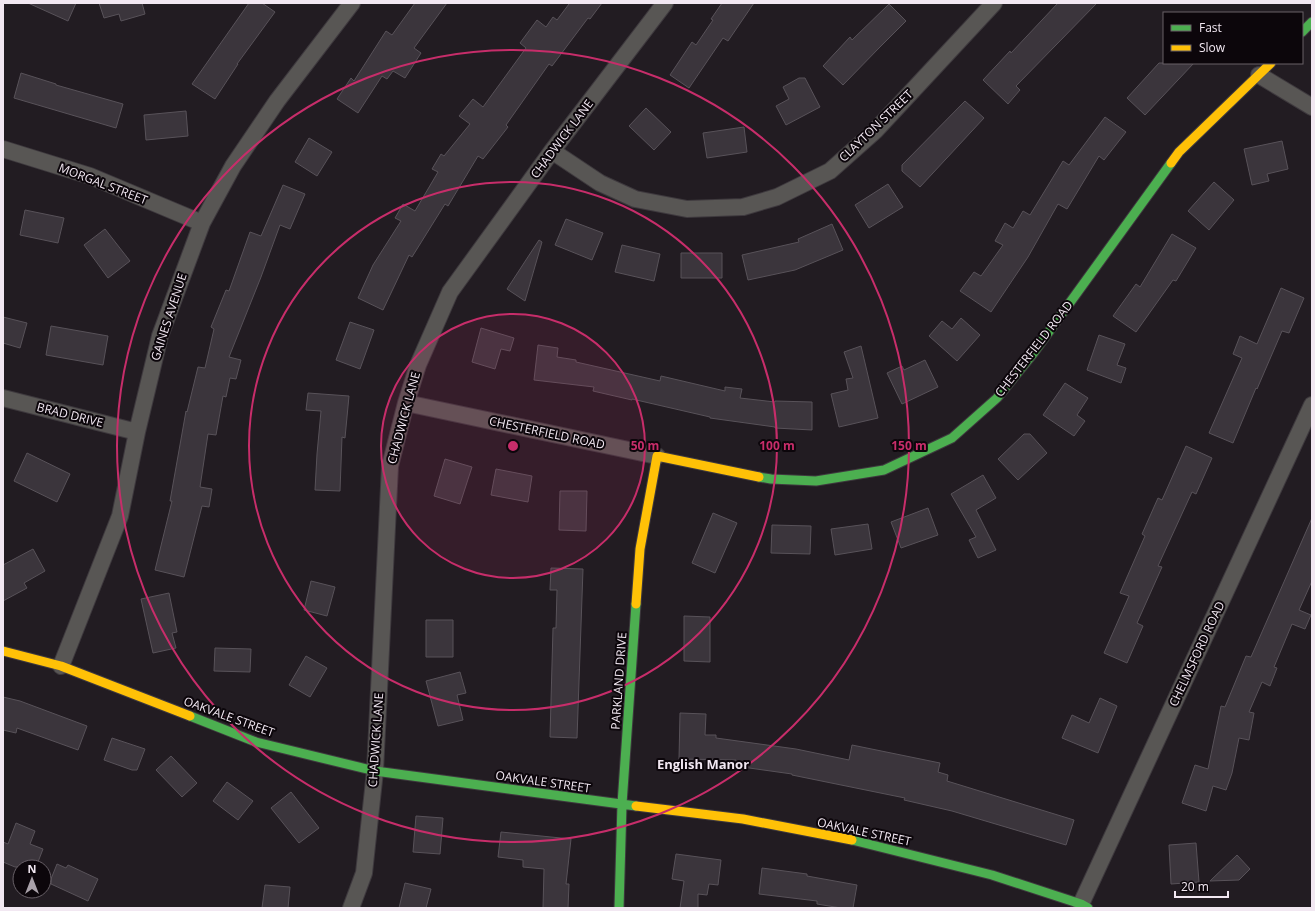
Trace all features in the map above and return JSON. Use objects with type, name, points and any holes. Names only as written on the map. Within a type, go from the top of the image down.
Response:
[{"type":"street","name":"GAINES AVENUE","points":[[61,666],[120,516],[137,432],[160,336],[202,223],[233,166],[277,101],[352,3]]},
{"type":"street","name":"CHADWICK LANE","points":[[351,908],[364,873],[375,771],[390,466],[406,403],[418,364],[450,292],[552,151],[665,3]]},
{"type":"street","name":"CLAYTON STREET","points":[[552,151],[600,183],[635,199],[687,209],[743,207],[778,197],[830,171],[875,131],[994,3]]},
{"type":"street","points":[[1303,31],[1312,22]]},
{"type":"street","name":"CHESTERFIELD ROAD","points":[[406,403],[771,479],[816,481],[884,470],[952,438],[997,398],[1032,355],[1179,152],[1270,64]]},
{"type":"street","points":[[1259,75],[1312,107]]},
{"type":"street","name":"MORGAL STREET","points":[[3,150],[90,176],[202,223]]},
{"type":"street","name":"BRAD DRIVE","points":[[3,398],[137,432]]},
{"type":"street","name":"CHELMSFORD ROAD","points":[[1084,906],[1312,405]]},
{"type":"street","name":"PARKLAND DRIVE","points":[[619,908],[622,804],[640,549],[657,456]]},
{"type":"street","name":"OAKVALE STREET","points":[[3,651],[61,666],[256,742],[375,771],[743,819],[865,842],[992,875],[1084,906]]},
{"type":"building","points":[[28,3],[76,3],[68,21]]},
{"type":"building","points":[[99,3],[142,3],[145,14],[121,21],[119,14],[104,18]]},
{"type":"building","points":[[249,3],[262,3],[275,12],[237,64],[215,99],[192,84]]},
{"type":"building","points":[[415,3],[447,3],[414,48],[421,53],[405,78],[393,71],[387,79],[382,76],[358,113],[337,99],[351,78],[354,81],[386,31],[392,35]]},
{"type":"building","points":[[568,3],[602,3],[590,19],[588,18],[552,66],[549,64],[506,125],[508,127],[483,159],[478,156],[448,206],[445,204],[412,257],[409,255],[383,310],[358,298],[373,265],[401,221],[395,218],[403,204],[415,211],[438,172],[432,169],[441,154],[444,156],[470,124],[459,116],[473,99],[483,107],[526,48],[520,43],[537,20],[546,27],[553,17],[557,20],[569,4]]},
{"type":"building","points":[[722,3],[754,3],[728,41],[723,38],[689,88],[670,75],[692,42],[696,45],[713,20],[711,19]]},
{"type":"building","points":[[1058,3],[1097,3],[1016,86],[1020,90],[1008,104],[983,80],[1010,51],[1011,53]]},
{"type":"building","points":[[889,4],[906,21],[843,85],[823,66],[850,37],[852,40]]},
{"type":"building","points":[[1159,63],[1193,64],[1145,115],[1127,98]]},
{"type":"building","points":[[21,73],[56,85],[123,104],[116,128],[14,98]]},
{"type":"building","points":[[799,78],[805,78],[820,107],[786,125],[776,106],[789,99],[783,87]]},
{"type":"building","points":[[965,101],[984,118],[920,187],[902,171],[902,165]]},
{"type":"building","points":[[646,108],[671,132],[654,150],[629,126]]},
{"type":"building","points":[[186,111],[188,136],[146,140],[144,115]]},
{"type":"building","points":[[1105,117],[1126,132],[1104,160],[1099,156],[1067,209],[1058,204],[1028,257],[991,312],[960,291],[974,272],[981,276],[1003,245],[995,241],[1005,223],[1013,228],[1023,211],[1030,215],[1063,161],[1069,165]]},
{"type":"building","points":[[744,127],[747,152],[707,158],[703,133]]},
{"type":"building","points":[[309,138],[332,152],[317,176],[295,162]]},
{"type":"building","points":[[1282,141],[1288,169],[1267,174],[1269,181],[1252,185],[1244,149]]},
{"type":"building","points":[[1214,182],[1234,200],[1209,230],[1188,211]]},
{"type":"building","points":[[888,184],[903,207],[869,228],[855,205]]},
{"type":"building","points":[[283,185],[305,194],[290,229],[280,225],[229,357],[241,360],[236,379],[230,378],[226,397],[223,396],[216,435],[208,434],[200,487],[212,489],[209,507],[202,506],[184,577],[155,570],[172,501],[170,501],[186,411],[187,412],[198,367],[205,368],[214,329],[211,327],[226,290],[229,291],[250,232],[261,236]]},
{"type":"building","points":[[25,210],[64,218],[58,243],[20,235]]},
{"type":"building","points":[[566,219],[603,233],[592,260],[555,245]]},
{"type":"building","points":[[832,224],[843,250],[795,270],[748,280],[742,255],[799,242],[798,239]]},
{"type":"building","points":[[105,229],[130,261],[108,278],[84,245]]},
{"type":"building","points":[[1172,234],[1196,248],[1176,281],[1173,280],[1136,332],[1113,316],[1136,284],[1140,287]]},
{"type":"building","points":[[539,240],[542,242],[525,301],[507,289]]},
{"type":"building","points":[[622,245],[660,254],[654,281],[615,272]]},
{"type":"building","points":[[681,253],[722,253],[722,278],[681,278]]},
{"type":"building","points":[[1281,288],[1304,298],[1289,333],[1282,331],[1233,443],[1209,433],[1242,358],[1233,354],[1240,336],[1257,344]]},
{"type":"building","points":[[3,317],[27,323],[20,348],[3,343]]},
{"type":"building","points":[[961,318],[980,335],[957,361],[929,336],[942,321],[952,329]]},
{"type":"building","points":[[350,322],[374,330],[360,369],[336,360]]},
{"type":"building","points":[[51,326],[108,336],[103,365],[46,355]]},
{"type":"building","points":[[481,328],[514,338],[510,351],[501,349],[495,369],[472,362]]},
{"type":"building","points":[[1099,335],[1125,344],[1117,365],[1126,368],[1121,383],[1087,370]]},
{"type":"building","points":[[538,345],[558,348],[557,357],[576,360],[576,362],[660,381],[661,376],[725,391],[725,387],[742,389],[740,398],[775,402],[812,402],[812,430],[775,428],[710,418],[593,391],[594,387],[534,380]]},
{"type":"building","points":[[861,346],[878,418],[839,427],[831,394],[848,390],[846,379],[853,378],[844,352]]},
{"type":"building","points":[[925,360],[938,387],[902,404],[887,373],[902,366],[904,370]]},
{"type":"building","points":[[1065,383],[1088,398],[1077,415],[1085,421],[1074,436],[1043,415]]},
{"type":"building","points":[[308,393],[349,396],[345,438],[342,437],[340,491],[315,490],[321,411],[306,410]]},
{"type":"building","points":[[1024,434],[1030,434],[1047,453],[1018,480],[998,459]]},
{"type":"building","points":[[1186,446],[1212,458],[1196,494],[1192,492],[1158,566],[1162,567],[1137,623],[1143,626],[1127,663],[1104,653],[1129,596],[1120,593],[1145,536],[1142,534],[1158,498],[1162,500]]},
{"type":"building","points":[[27,453],[70,474],[57,502],[14,481]]},
{"type":"building","points":[[445,459],[472,467],[460,504],[434,496]]},
{"type":"building","points":[[496,469],[532,476],[528,502],[491,495]]},
{"type":"building","points":[[983,475],[996,498],[976,510],[996,550],[978,558],[969,540],[976,537],[951,494]]},
{"type":"building","points":[[560,491],[587,491],[586,531],[559,530]]},
{"type":"building","points":[[928,508],[938,535],[901,548],[891,522]]},
{"type":"building","points":[[713,513],[737,523],[715,573],[692,563]]},
{"type":"building","points":[[1312,518],[1312,581],[1299,610],[1311,615],[1305,629],[1292,624],[1274,667],[1277,668],[1270,686],[1262,682],[1249,712],[1254,713],[1249,740],[1239,738],[1232,773],[1226,790],[1213,786],[1206,811],[1182,803],[1195,765],[1208,769],[1221,706],[1225,707],[1246,656],[1251,657]]},
{"type":"building","points":[[868,524],[872,549],[835,555],[831,529]]},
{"type":"building","points":[[772,525],[811,526],[810,554],[771,553]]},
{"type":"building","points":[[33,549],[45,571],[24,583],[27,588],[3,601],[3,565]]},
{"type":"building","points":[[551,568],[583,569],[577,738],[550,737],[553,628],[556,628],[557,590],[550,590]]},
{"type":"building","points":[[311,581],[335,587],[327,616],[304,610]]},
{"type":"building","points":[[169,593],[177,632],[172,633],[176,648],[153,653],[141,599]]},
{"type":"building","points":[[684,616],[710,617],[710,662],[684,661]]},
{"type":"building","points":[[426,620],[453,620],[453,657],[426,657]]},
{"type":"building","points":[[215,648],[251,649],[250,672],[214,671]]},
{"type":"building","points":[[306,656],[327,668],[310,697],[289,685]]},
{"type":"building","points":[[460,672],[466,693],[457,695],[463,720],[438,726],[426,681]]},
{"type":"building","points":[[3,697],[20,701],[87,726],[78,750],[17,728],[16,733],[3,730]]},
{"type":"building","points":[[1100,698],[1117,706],[1098,753],[1062,738],[1072,715],[1089,723]]},
{"type":"building","points":[[680,713],[706,714],[705,735],[716,735],[716,738],[796,749],[849,760],[852,745],[940,763],[938,772],[948,775],[947,781],[1074,820],[1066,845],[952,811],[904,800],[905,798],[792,774],[735,766],[736,760],[679,759]]},
{"type":"building","points":[[112,738],[145,749],[137,770],[132,770],[104,760]]},
{"type":"building","points":[[171,756],[197,783],[182,797],[156,770]]},
{"type":"building","points":[[227,782],[253,801],[238,820],[213,801]]},
{"type":"building","points":[[291,792],[319,828],[299,843],[271,808]]},
{"type":"building","points":[[416,816],[443,818],[440,854],[413,852]]},
{"type":"building","points":[[16,823],[35,831],[30,844],[43,849],[39,859],[12,859],[12,866],[3,862],[3,842],[8,844]]},
{"type":"building","points":[[501,832],[571,839],[566,884],[569,884],[568,908],[543,908],[544,869],[523,867],[523,860],[498,857]]},
{"type":"building","points":[[1196,843],[1199,882],[1171,884],[1169,845]]},
{"type":"building","points":[[676,854],[721,860],[718,885],[709,884],[707,895],[698,894],[698,908],[680,908],[684,881],[672,879]]},
{"type":"building","points":[[1237,855],[1250,869],[1239,880],[1210,881]]},
{"type":"building","points":[[57,864],[66,868],[68,865],[98,879],[88,901],[52,884],[52,876]]},
{"type":"building","points":[[762,868],[807,874],[807,876],[857,885],[853,908],[841,908],[817,904],[817,901],[759,894]]},
{"type":"building","points":[[405,883],[431,889],[426,908],[399,908]]},
{"type":"building","points":[[265,885],[290,887],[288,908],[262,908]]},
{"type":"traffic: fast","points":[[1303,31],[1312,22]]},
{"type":"traffic: fast","points":[[759,477],[816,481],[884,470],[952,438],[997,398],[1032,355],[1171,163]]},
{"type":"traffic: fast","points":[[619,908],[622,804],[636,604]]},
{"type":"traffic: fast","points":[[190,716],[256,742],[375,771],[636,806]]},
{"type":"traffic: fast","points":[[852,840],[992,875],[1081,904],[1088,908]]},
{"type":"traffic: slow","points":[[1171,163],[1179,152],[1270,64]]},
{"type":"traffic: slow","points":[[636,604],[640,549],[657,456],[759,477]]},
{"type":"traffic: slow","points":[[3,651],[61,666],[190,716]]},
{"type":"traffic: slow","points":[[636,806],[743,819],[852,840]]},
{"type":"district","name":"English Manor","points":[[703,764]]}]
